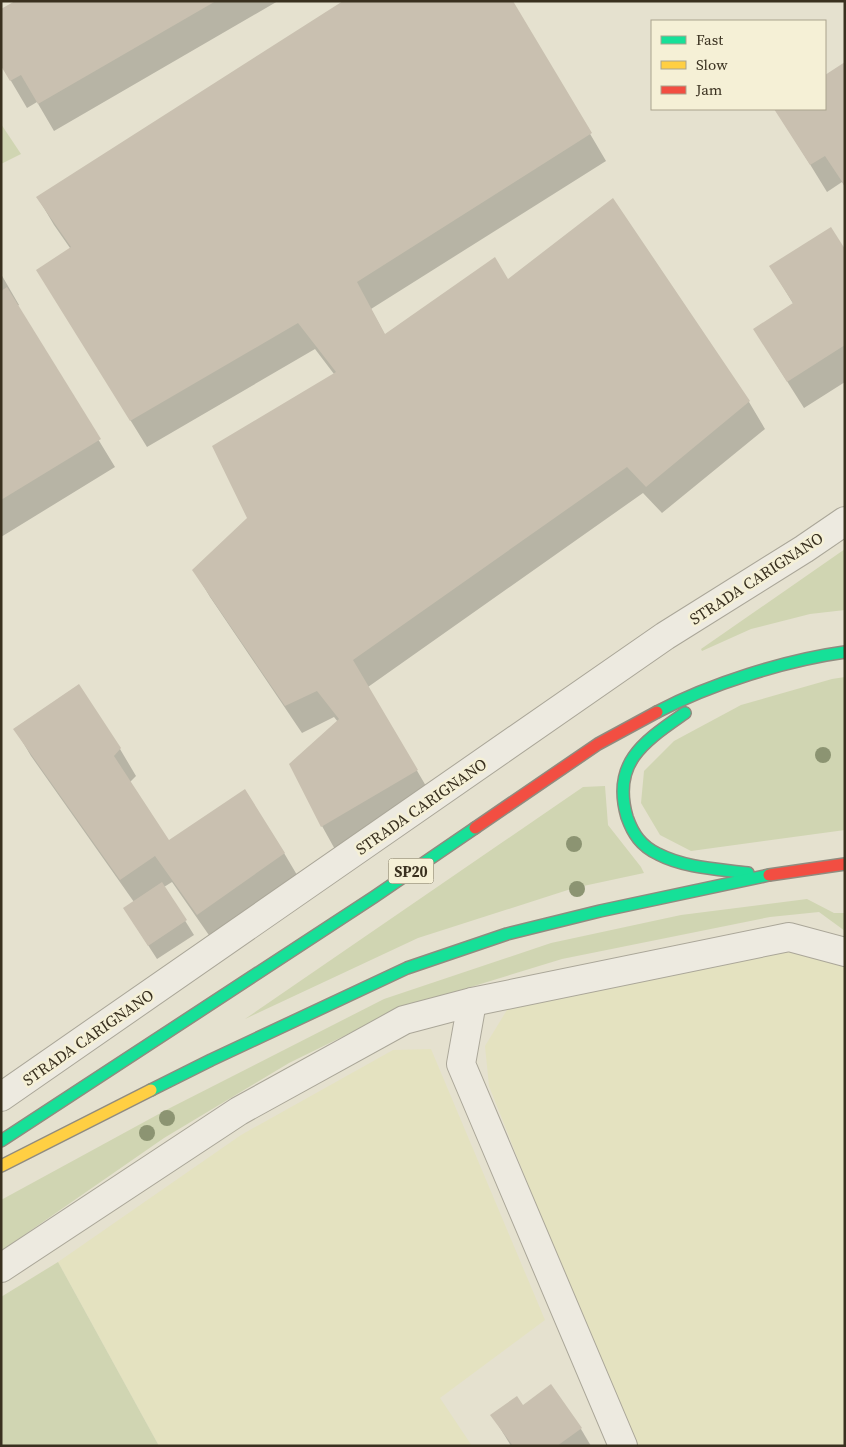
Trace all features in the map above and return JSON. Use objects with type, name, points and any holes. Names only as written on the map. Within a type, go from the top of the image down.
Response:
[{"type":"main road","name":"SP20","points":[[1,1140],[374,897],[598,744],[670,705],[735,679],[814,656],[845,652]]},
{"type":"main road","name":"SP20","points":[[735,679],[657,733],[638,749],[624,772],[621,792],[625,813],[633,834],[658,855],[688,863],[764,876]]},
{"type":"main road","name":"SP20","points":[[1,1166],[211,1060],[407,968],[507,934],[600,911],[764,876],[838,867]]},
{"type":"street","name":"STRADA CARIGNANO","points":[[1,1098],[665,636],[804,549],[845,521]]},
{"type":"street","points":[[804,549],[845,531]]},
{"type":"street","points":[[1,1268],[239,1111],[404,1020],[472,1002],[789,937],[845,952]]},
{"type":"street","points":[[472,1002],[461,1064],[623,1446]]},
{"type":"shaded area","points":[[757,934],[845,963],[845,1446],[633,1446],[489,1086],[485,1046],[510,1005]]},
{"type":"shaded area","points":[[431,1049],[545,1320],[440,1398],[472,1446],[159,1446],[58,1262],[241,1135],[393,1050]]},
{"type":"green space","points":[[1,124],[21,154],[1,164]]},
{"type":"green space","points":[[845,549],[845,610],[810,614],[751,629],[702,651],[701,649]]},
{"type":"green space","points":[[845,677],[845,830],[691,851],[660,835],[641,803],[644,771],[674,741],[741,705]]},
{"type":"green space","points":[[605,786],[608,825],[644,873],[574,888],[418,938],[245,1019],[583,787]]},
{"type":"green space","points":[[807,899],[834,913],[845,913],[845,931],[819,912],[770,917],[562,959],[399,1009],[289,1063],[164,1138],[1,1251],[1,1200],[168,1109],[384,999],[551,943],[681,915]]},
{"type":"green space","points":[[58,1262],[159,1446],[1,1446],[1,1297]]},
{"type":"building","points":[[15,1],[216,1],[38,104],[21,75],[10,81],[1,66],[1,9]]},
{"type":"building","points":[[343,1],[513,1],[592,133],[357,282],[385,334],[495,257],[508,279],[613,198],[750,401],[646,487],[627,467],[353,660],[418,770],[321,827],[289,764],[339,719],[317,691],[285,706],[192,570],[247,518],[212,446],[336,372],[298,323],[130,421],[36,270],[71,247],[36,197]]},
{"type":"building","points":[[845,62],[845,186],[825,156],[810,165],[775,110],[826,110],[826,74]]},
{"type":"building","points":[[831,227],[845,249],[845,345],[787,382],[753,329],[793,303],[769,266]]},
{"type":"building","points":[[7,287],[101,439],[1,500],[1,291]]},
{"type":"building","points":[[79,684],[121,748],[114,756],[169,840],[245,789],[285,853],[197,915],[155,856],[120,880],[13,729]]},
{"type":"building","points":[[162,882],[187,920],[148,946],[123,908]]},
{"type":"building","points":[[551,1384],[582,1428],[557,1446],[513,1446],[490,1415],[517,1396],[523,1405]]},
{"type":"traffic: fast","points":[[657,712],[700,692],[749,674],[798,661],[845,652]]},
{"type":"traffic: fast","points":[[685,713],[645,744],[635,755],[628,767],[624,781],[623,798],[629,823],[642,843],[652,851],[668,859],[702,867],[748,873]]},
{"type":"traffic: fast","points":[[1,1141],[374,897],[475,828]]},
{"type":"traffic: fast","points":[[151,1090],[407,968],[507,934],[600,911],[769,875]]},
{"type":"traffic: slow","points":[[1,1166],[151,1090]]},
{"type":"traffic: jam","points":[[475,828],[598,744],[657,712]]},
{"type":"traffic: jam","points":[[769,875],[845,864]]}]
